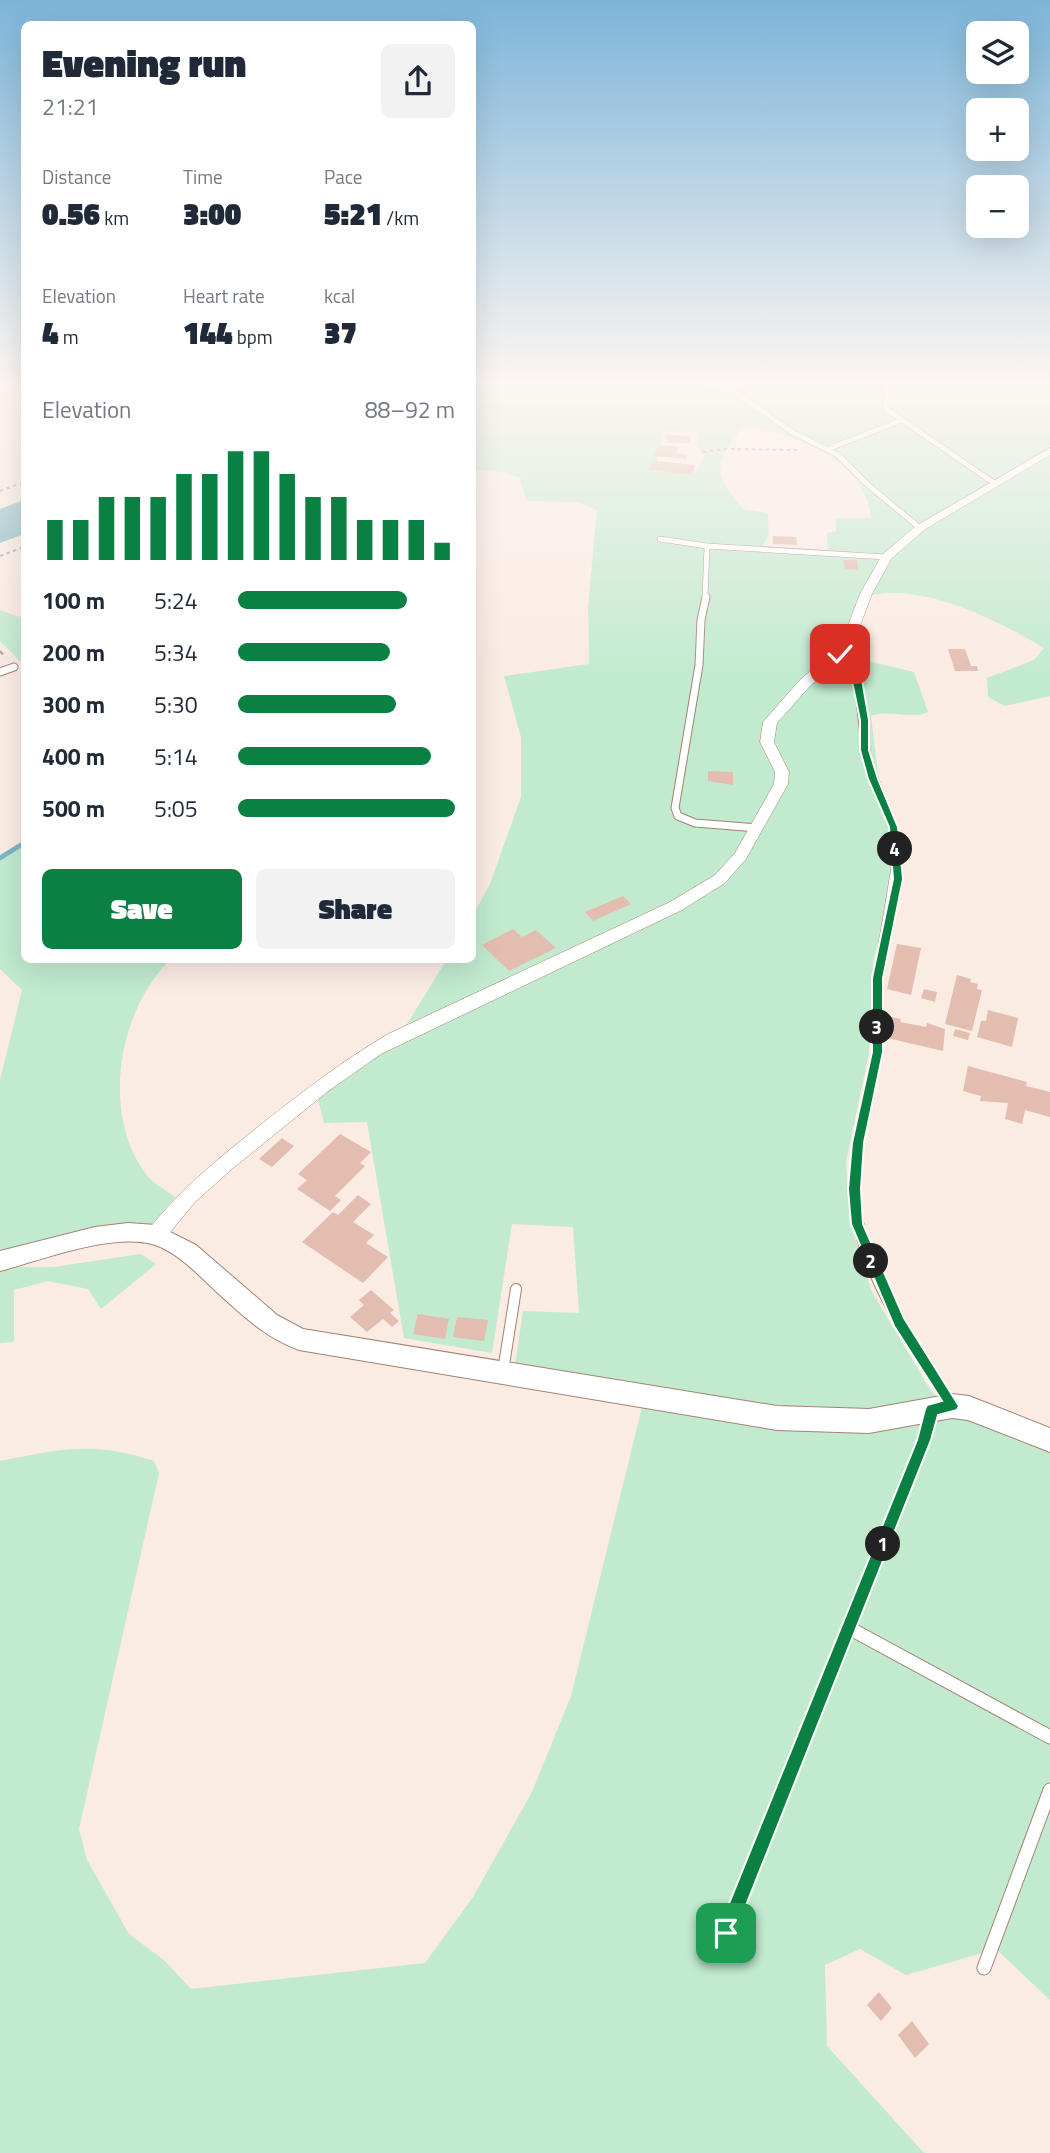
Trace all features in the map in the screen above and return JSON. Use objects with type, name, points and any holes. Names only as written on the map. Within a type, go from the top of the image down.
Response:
[{"type":"street","points":[[156,1235],[186,1197],[349,1064],[394,1038],[676,906],[720,879],[741,856],[781,784],[782,772],[767,742],[770,722],[804,684],[847,646],[866,594],[886,557],[919,528],[997,481]]},
{"type":"street","points":[[0,1261],[95,1237],[128,1233],[156,1235],[188,1252],[268,1323],[299,1339],[777,1418],[869,1421],[942,1408],[989,1414],[1050,1440]]},
{"type":"lane","points":[[865,481],[919,528]]},
{"type":"lane","points":[[660,539],[707,546],[886,557]]},
{"type":"lane","points":[[707,546],[707,591],[701,620],[699,665],[675,808],[678,816],[695,823],[758,828]]},
{"type":"lane","points":[[726,1933],[924,1440],[942,1408],[899,1322],[857,1224],[855,1189],[858,1143],[877,1052],[877,978],[898,879],[894,827],[873,779],[865,750],[864,720],[855,662],[847,646]]},
{"type":"lane","points":[[0,671],[14,667]]},
{"type":"lane","points":[[503,1371],[516,1289]]},
{"type":"lane","points":[[849,1628],[1050,1737]]},
{"type":"lane","points":[[984,1968],[1050,1790]]},
{"type":"path","points":[[0,491],[21,483]]},
{"type":"path","points":[[0,556],[21,548]]},
{"type":"green space","points":[[521,481],[724,481],[743,509],[768,513],[769,533],[763,546],[828,550],[827,533],[836,531],[836,518],[871,518],[867,498],[858,481],[1050,481],[1050,696],[1005,706],[988,697],[987,678],[1034,660],[1044,648],[979,614],[930,597],[905,593],[881,594],[860,599],[845,641],[868,661],[914,672],[928,712],[871,716],[878,774],[890,829],[893,880],[873,963],[869,1053],[846,1162],[850,1223],[872,1292],[931,1391],[956,1415],[1050,1453],[1050,2000],[996,1949],[906,1975],[860,1949],[825,1965],[827,2046],[924,2153],[0,2153],[0,1461],[60,1450],[94,1449],[154,1461],[159,1473],[79,1829],[87,1860],[129,1934],[165,1961],[191,1989],[425,1963],[473,1897],[532,1792],[571,1696],[647,1387],[515,1365],[523,1311],[579,1313],[573,1227],[512,1224],[492,1353],[404,1338],[367,1122],[324,1123],[318,1100],[349,1073],[396,1042],[445,963],[476,963],[476,910],[490,884],[521,797],[521,737],[504,676],[589,664],[588,606],[597,510],[578,502],[526,501]]},
{"type":"green space","points":[[0,610],[21,618],[21,661],[0,641]]},
{"type":"green space","points":[[21,843],[21,963],[168,963],[153,980],[138,1005],[122,1062],[120,1092],[123,1121],[131,1148],[148,1177],[175,1197],[150,1227],[13,1267],[53,1267],[141,1254],[156,1264],[101,1309],[88,1289],[48,1281],[14,1290],[14,1342],[0,1343],[0,1080],[22,990],[0,969],[0,855]]},
{"type":"water","points":[[21,501],[21,535],[0,543],[0,509]]},
{"type":"building","points":[[773,536],[796,537],[797,545],[773,544]]},
{"type":"building","points":[[843,560],[857,560],[858,570],[845,569]]},
{"type":"building","points":[[948,649],[965,649],[971,666],[977,666],[978,671],[955,671]]},
{"type":"building","points":[[708,771],[733,772],[733,785],[708,781]]},
{"type":"building","points":[[623,896],[631,904],[593,921],[585,912]]},
{"type":"building","points":[[513,929],[522,937],[536,930],[556,948],[509,971],[482,945]]},
{"type":"building","points":[[897,944],[921,948],[911,995],[887,989]]},
{"type":"building","points":[[957,975],[971,979],[970,982],[978,984],[977,989],[982,990],[972,1031],[945,1024]]},
{"type":"building","points":[[924,989],[937,992],[935,1002],[921,998]]},
{"type":"building","points":[[988,1010],[1018,1018],[1012,1047],[977,1037],[981,1021],[986,1021]]},
{"type":"building","points":[[891,1017],[901,1019],[900,1022],[926,1027],[927,1023],[945,1029],[943,1051],[887,1038]]},
{"type":"building","points":[[955,1029],[970,1033],[968,1040],[953,1036]]},
{"type":"building","points":[[968,1066],[1027,1082],[1026,1086],[1050,1092],[1050,1117],[1025,1110],[1022,1124],[1005,1119],[1008,1103],[980,1101],[981,1096],[963,1091]]},
{"type":"building","points":[[340,1134],[371,1152],[360,1163],[365,1166],[335,1196],[341,1200],[330,1211],[297,1189],[307,1180],[298,1174]]},
{"type":"building","points":[[282,1138],[294,1146],[272,1167],[259,1159]]},
{"type":"building","points":[[358,1195],[371,1204],[353,1222],[374,1235],[366,1243],[388,1257],[363,1283],[302,1242],[333,1212],[338,1215]]},
{"type":"building","points":[[371,1290],[394,1310],[390,1313],[399,1321],[392,1327],[383,1319],[367,1332],[350,1317],[364,1305],[359,1300]]},
{"type":"building","points":[[418,1314],[449,1319],[445,1339],[413,1334]]},
{"type":"building","points":[[457,1317],[488,1320],[484,1341],[453,1337]]},
{"type":"building","points":[[879,1992],[892,2008],[881,2021],[867,2005]]},
{"type":"building","points":[[912,2021],[929,2044],[915,2058],[898,2035]]},
{"type":"waterway","points":[[0,858],[21,845]]},
{"type":"route","points":[[726,1933],[924,1440],[932,1409],[952,1406],[899,1322],[857,1224],[855,1189],[858,1143],[866,1094],[877,1052],[877,978],[898,879],[894,827],[873,779],[865,750],[864,720],[855,662],[847,646],[840,654]]}]
